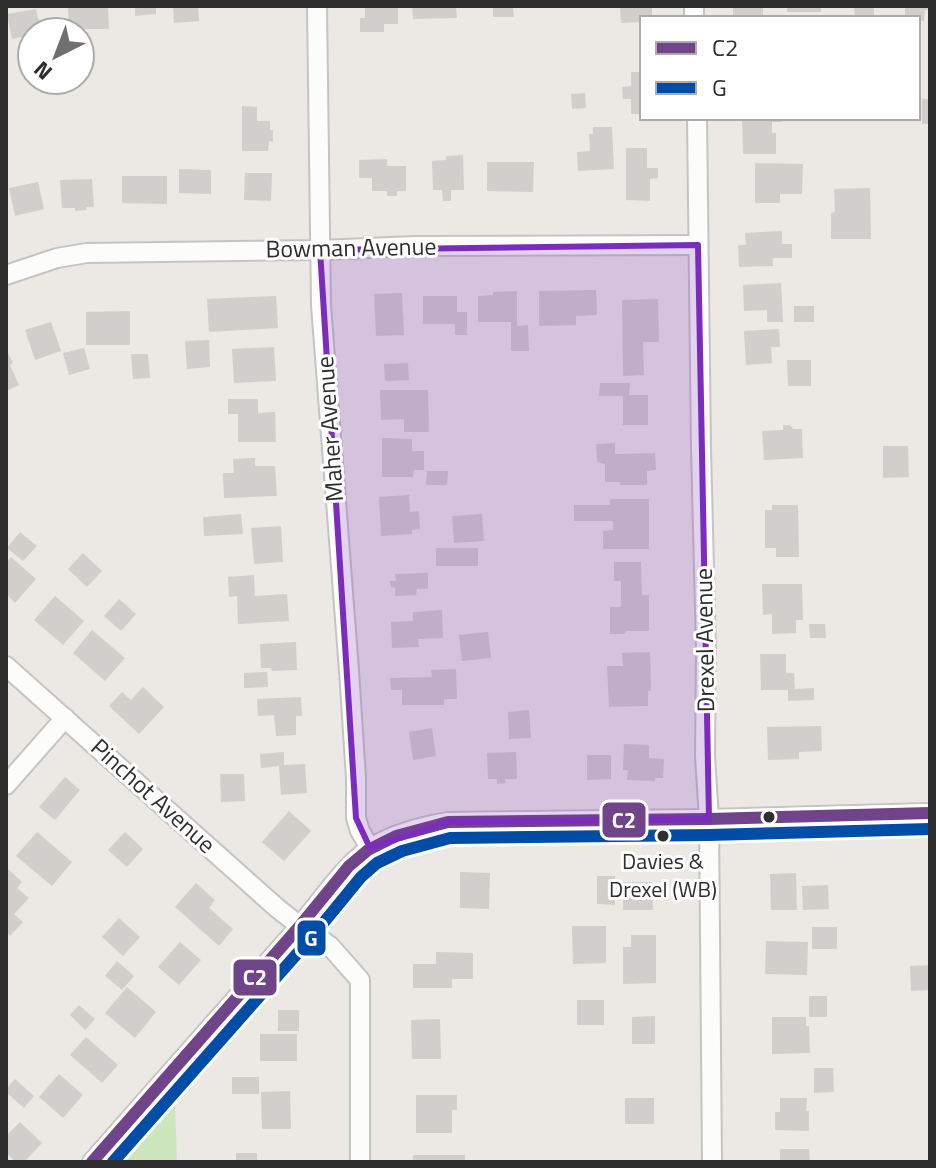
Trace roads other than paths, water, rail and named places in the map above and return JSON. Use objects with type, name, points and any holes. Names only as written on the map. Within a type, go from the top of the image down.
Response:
[{"type":"street","name":"Maher Avenue","points":[[317,6],[321,305],[349,671],[356,818],[370,848]]},
{"type":"street","name":"Drexel Avenue","points":[[697,120],[712,1162]]},
{"type":"street","name":"Bowman Avenue","points":[[6,275],[57,258],[87,253],[415,246],[698,245]]},
{"type":"street","name":"Pinchot Avenue","points":[[6,666],[300,926]]},
{"type":"street","points":[[6,785],[65,718]]},
{"type":"street","points":[[92,1162],[354,861],[370,848],[414,830],[448,822],[930,813]]},
{"type":"street","points":[[300,926],[330,946],[360,980],[360,1162]]},
{"type":"place","name":"Davies & Drexel (WB)","points":[[663,836]]}]
